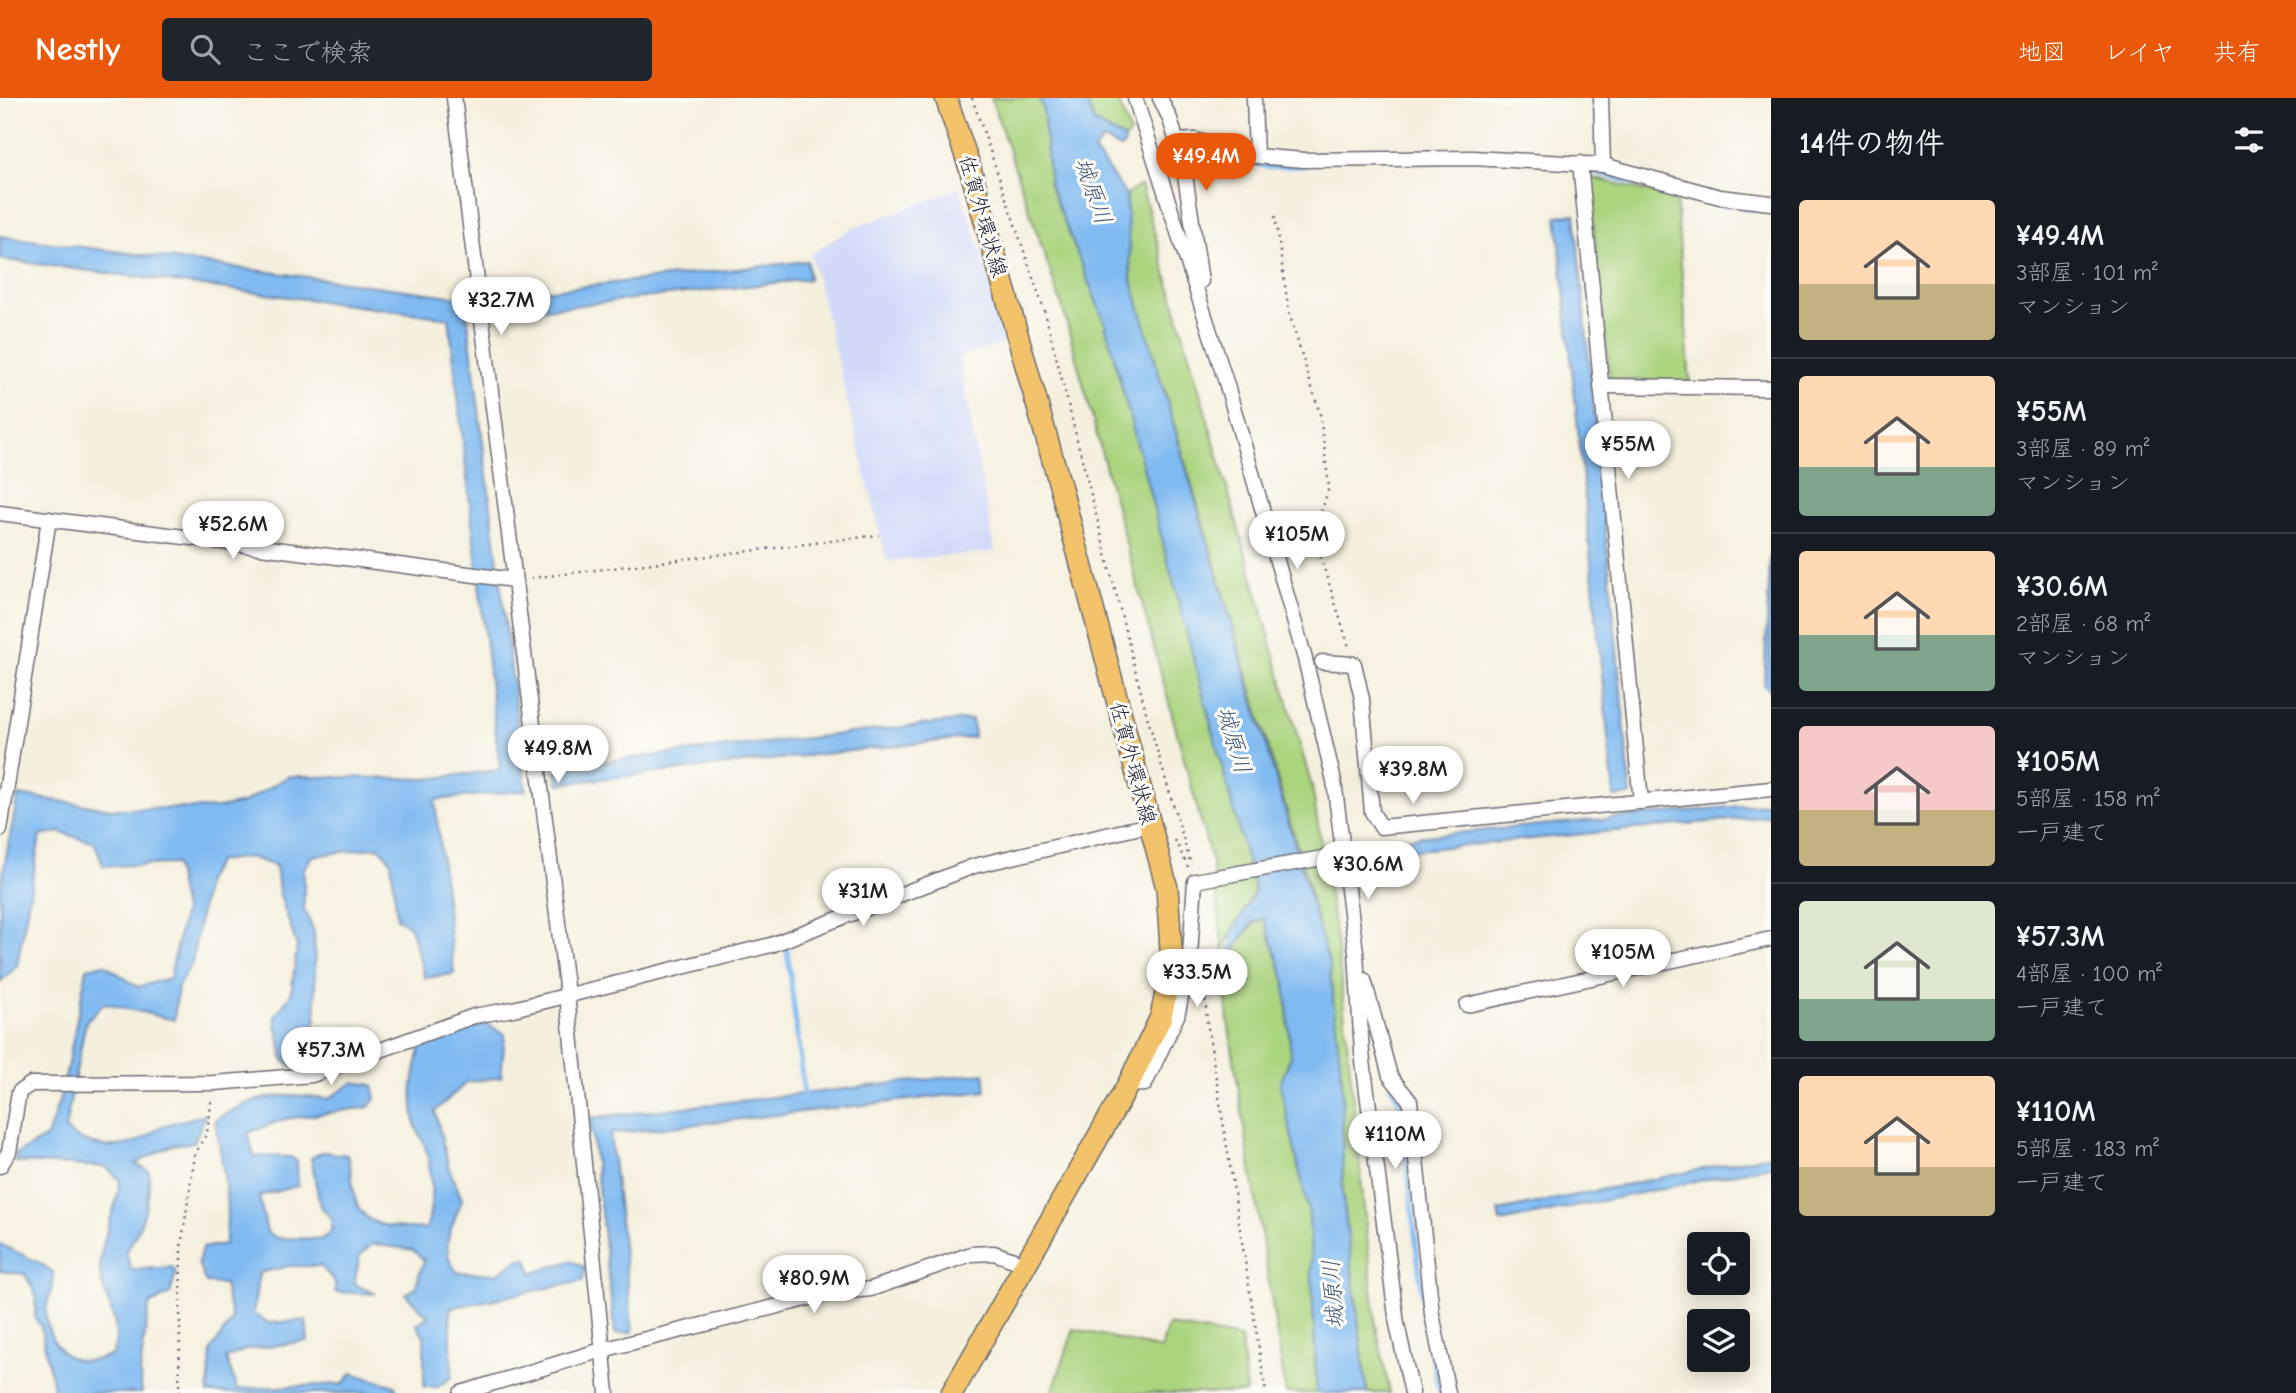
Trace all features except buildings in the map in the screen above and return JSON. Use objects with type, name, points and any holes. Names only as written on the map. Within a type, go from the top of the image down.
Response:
[{"type":"main road","name":"佐賀外環状線","points":[[946,98],[974,181],[1056,471],[1167,888],[1172,964],[1161,1017],[1128,1085],[952,1393]]},
{"type":"street","points":[[454,98],[567,994],[607,1393]]},
{"type":"street","points":[[1135,98],[1200,300],[1304,659],[1334,781],[1356,951],[1362,1053],[1397,1324],[1412,1393]]},
{"type":"street","points":[[1160,98],[1177,141],[1201,272],[1200,300]]},
{"type":"street","points":[[1254,98],[1256,156]]},
{"type":"street","points":[[1601,98],[1603,165]]},
{"type":"street","points":[[1177,141],[1195,140],[1256,156],[1304,160],[1472,158],[1603,165],[1720,197],[1771,203]]},
{"type":"street","points":[[1580,163],[1641,802]]},
{"type":"street","points":[[1601,386],[1771,388]]},
{"type":"street","points":[[0,513],[514,580]]},
{"type":"street","points":[[2,818],[49,519]]},
{"type":"street","points":[[1322,662],[1354,664],[1362,699],[1372,812],[1381,827],[1771,789]]},
{"type":"street","points":[[0,1166],[9,1152],[19,1092],[32,1084],[214,1083],[312,1075],[474,1016],[771,944],[974,866],[1149,825]]},
{"type":"street","points":[[1128,1085],[1145,1084],[1177,1016],[1190,955],[1195,881],[1345,854]]},
{"type":"street","points":[[1467,1005],[1771,939]]},
{"type":"street","points":[[1356,951],[1390,1076],[1410,1101],[1432,1314],[1448,1393]]},
{"type":"street","points":[[461,1393],[602,1350],[830,1293],[871,1289],[971,1254],[994,1253],[1025,1264]]},
{"type":"path","points":[[972,98],[1045,313],[1147,716],[1195,881]]},
{"type":"path","points":[[1275,216],[1289,313],[1320,414],[1329,487],[1314,536],[1354,664]]},
{"type":"path","points":[[514,580],[878,535]]},
{"type":"path","points":[[1203,970],[1207,1021],[1266,1393]]},
{"type":"path","points":[[179,1393],[181,1247],[195,1154],[207,1133],[214,1083]]},
{"type":"shaded area","points":[[960,188],[1010,342],[959,358],[995,552],[887,561],[811,254],[851,229]]},
{"type":"green space","points":[[991,98],[1039,98],[1043,107],[1050,186],[1105,323],[1255,891],[1223,950],[1212,863],[1063,309]]},
{"type":"green space","points":[[1085,98],[1117,98],[1130,133],[1125,139],[1095,123]]},
{"type":"green space","points":[[1588,177],[1676,198],[1690,383],[1610,379]]},
{"type":"green space","points":[[1141,185],[1312,787],[1338,951],[1376,1326],[1390,1393],[1367,1393],[1343,1196],[1342,1080],[1308,883],[1131,277],[1126,195]]},
{"type":"green space","points":[[1264,918],[1285,980],[1291,1056],[1280,1084],[1309,1214],[1317,1393],[1286,1393],[1228,1021],[1225,981],[1231,959],[1244,934]]},
{"type":"green space","points":[[1168,1325],[1241,1338],[1246,1393],[1052,1393],[1074,1329],[1161,1349]]},
{"type":"water","name":"城原川","points":[[1039,98],[1085,98],[1095,123],[1125,139],[1124,146],[1120,148],[1103,140],[1094,150],[1126,195],[1131,277],[1329,963],[1342,1080],[1343,1196],[1367,1393],[1317,1393],[1309,1214],[1280,1084],[1291,1056],[1285,980],[1264,918],[1252,923],[1239,942],[1229,938],[1255,891],[1105,323],[1050,186],[1043,107]]},
{"type":"water","points":[[1575,214],[1631,795],[1614,797],[1557,216]]},
{"type":"water","points":[[0,236],[465,298],[526,790],[435,800],[454,974],[425,978],[410,927],[397,918],[391,861],[379,847],[312,856],[304,869],[304,909],[314,932],[316,1021],[304,1041],[306,1060],[292,1067],[283,1059],[275,1017],[291,994],[297,946],[279,892],[276,866],[249,857],[218,861],[206,881],[192,963],[178,986],[174,1020],[105,1003],[86,1021],[65,1129],[84,1141],[115,1146],[137,1141],[167,1124],[205,1115],[194,1142],[172,1145],[135,1164],[149,1171],[149,1181],[141,1223],[126,1251],[131,1270],[172,1267],[176,1273],[170,1294],[149,1305],[140,1371],[142,1393],[54,1393],[41,1327],[35,1317],[36,1295],[25,1274],[0,1271],[0,1244],[53,1272],[53,1285],[46,1313],[50,1332],[60,1349],[75,1359],[85,1361],[112,1355],[116,1331],[103,1287],[100,1265],[120,1180],[106,1167],[16,1162],[16,1154],[47,1137],[63,1089],[87,968],[104,964],[138,987],[170,978],[184,911],[175,864],[103,866],[95,843],[59,832],[40,836],[17,966],[0,982],[0,888],[18,795],[112,809],[218,808],[243,803],[289,776],[427,779],[500,770],[449,318],[0,259]]},
{"type":"water","points":[[807,261],[809,279],[492,315],[490,297]]},
{"type":"water","points":[[1771,537],[1771,691],[1764,685]]},
{"type":"water","points":[[972,719],[974,737],[558,784],[556,767]]},
{"type":"water","points":[[1771,803],[1771,816],[1385,853],[1384,840]]},
{"type":"water","points":[[486,1024],[505,1034],[501,1077],[467,1082],[435,1111],[450,1171],[462,1199],[447,1245],[451,1263],[457,1272],[496,1274],[519,1259],[527,1259],[532,1273],[571,1261],[585,1267],[583,1281],[450,1308],[452,1377],[438,1387],[424,1387],[424,1336],[417,1325],[428,1316],[405,1294],[415,1289],[424,1260],[413,1250],[373,1244],[360,1255],[354,1284],[376,1294],[335,1292],[335,1282],[321,1266],[289,1266],[259,1273],[253,1314],[269,1323],[306,1320],[308,1341],[245,1350],[226,1358],[237,1389],[343,1384],[352,1373],[395,1386],[397,1393],[208,1393],[211,1350],[232,1320],[224,1284],[206,1283],[198,1263],[202,1248],[225,1244],[227,1229],[223,1166],[215,1120],[243,1105],[269,1098],[296,1096],[328,1099],[354,1082],[373,1085],[376,1098],[369,1107],[285,1119],[248,1133],[254,1156],[291,1157],[297,1162],[298,1186],[259,1196],[267,1232],[277,1238],[322,1239],[331,1231],[331,1218],[320,1206],[311,1158],[322,1152],[347,1155],[357,1204],[369,1219],[387,1226],[426,1229],[431,1209],[431,1174],[424,1143],[416,1126],[413,1103],[414,1075],[421,1047],[444,1035]]},
{"type":"water","points":[[984,1073],[986,1091],[610,1134],[633,1332],[615,1334],[590,1118]]},
{"type":"water","points":[[1771,1155],[1771,1166],[1500,1222],[1498,1211]]},
{"type":"waterway","points":[[1187,150],[1269,167],[1304,166]]},
{"type":"waterway","points":[[1593,172],[1728,206]]},
{"type":"waterway","points":[[1742,208],[1771,210]]},
{"type":"waterway","points":[[1221,965],[1239,936]]},
{"type":"waterway","points":[[787,949],[804,1094]]},
{"type":"waterway","points":[[1172,1042],[1189,1011]]},
{"type":"waterway","points":[[1390,1086],[1400,1103],[1425,1322],[1440,1393]]}]
